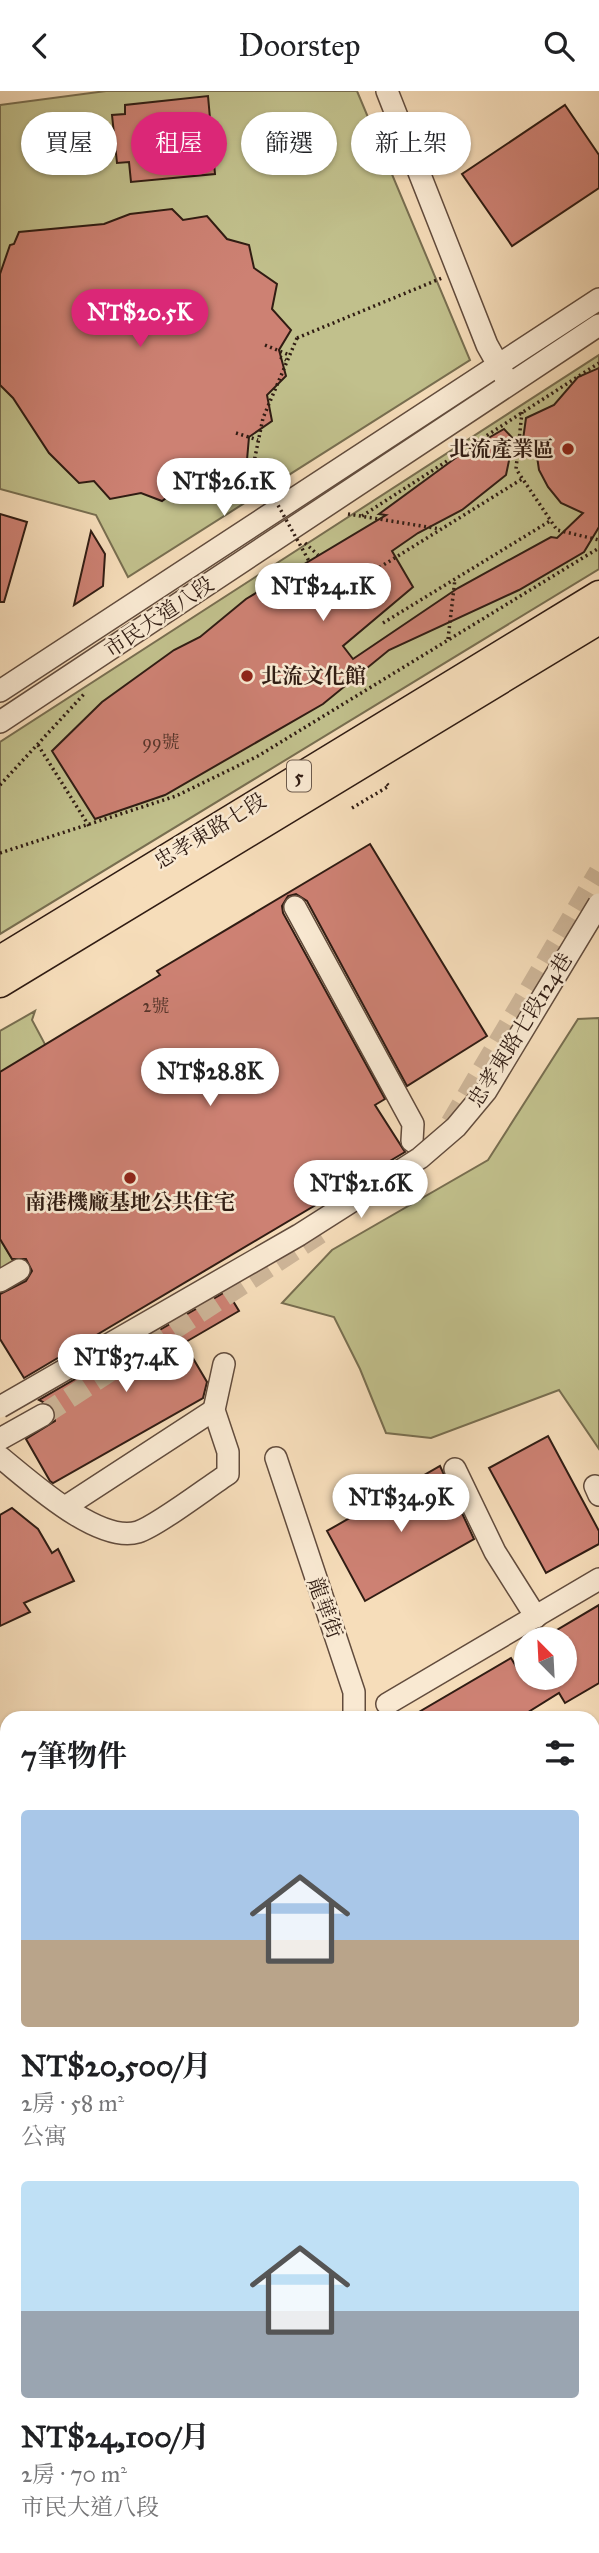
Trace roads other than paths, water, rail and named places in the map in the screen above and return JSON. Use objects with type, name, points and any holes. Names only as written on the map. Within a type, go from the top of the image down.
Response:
[{"type":"main road","name":"忠孝東路七段","points":[[0,959],[599,594]]},
{"type":"main road","name":"忠孝東路七段","points":[[0,984],[599,621]]},
{"type":"street","points":[[387,91],[498,366],[510,384]]},
{"type":"street","name":"市民大道八段","points":[[0,691],[599,299]]},
{"type":"street","name":"市民大道八段","points":[[0,722],[599,325]]},
{"type":"street","name":"忠孝東路七段124巷","points":[[0,1407],[97,1354],[299,1235],[420,1158],[456,1128],[486,1091],[599,904]]},
{"type":"street","points":[[295,907],[413,1124],[412,1141]]},
{"type":"street","points":[[0,1282],[19,1270]]},
{"type":"street","points":[[0,1457],[65,1507],[115,1534],[139,1532],[228,1474],[228,1452],[214,1410],[224,1364]]},
{"type":"street","points":[[65,1507],[214,1410]]},
{"type":"street","points":[[0,1439],[43,1415]]},
{"type":"street","name":"龍華街","points":[[276,1458],[354,1692],[354,1711]]},
{"type":"street","points":[[455,1469],[495,1552],[536,1616]]},
{"type":"street","points":[[387,1704],[599,1579]]},
{"type":"tunnel","points":[[451,1123],[599,872]]},
{"type":"tunnel","points":[[43,1415],[325,1230]]},
{"type":"place","name":"北流產業區","points":[[568,449]]},
{"type":"place","name":"北流文化館","points":[[247,676]]},
{"type":"place","name":"南港機廠基地公共住宅","points":[[130,1178]]}]
